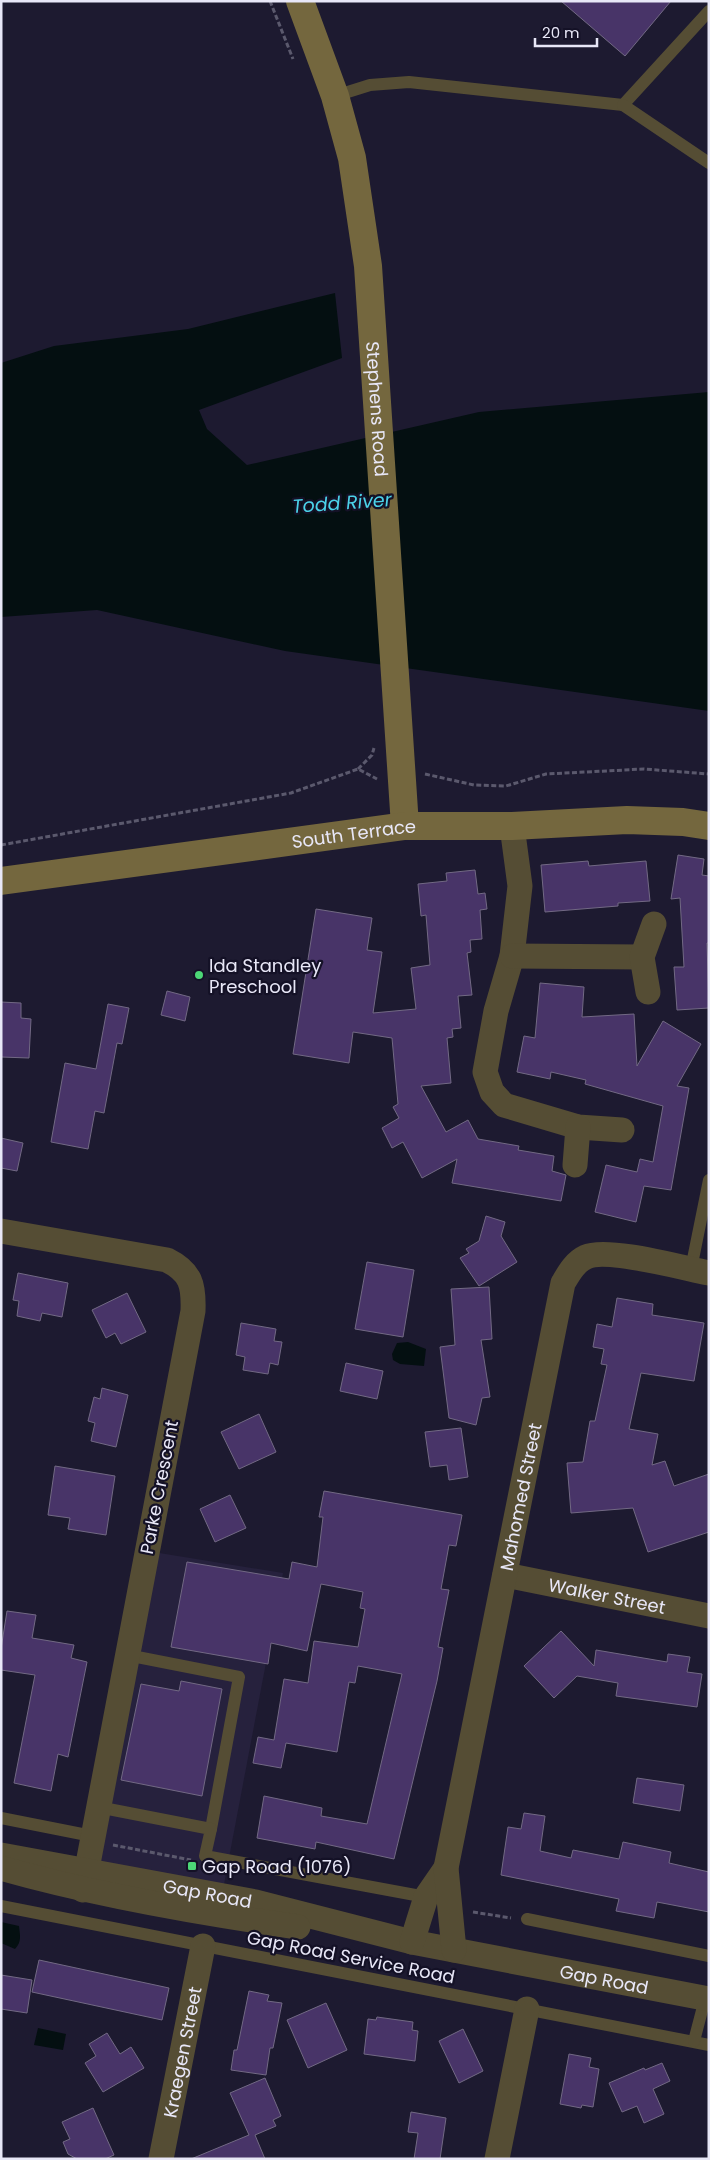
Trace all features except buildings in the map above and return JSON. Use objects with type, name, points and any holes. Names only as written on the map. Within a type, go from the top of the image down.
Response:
[{"type":"street","name":"Stephens Road","points":[[300,1],[335,96],[352,158],[368,266],[405,826]]},
{"type":"street","name":"South Terrace","points":[[1,881],[405,826],[512,826],[627,820],[683,822],[709,826]]},
{"type":"street","points":[[512,826],[520,886],[512,956],[496,1011],[486,1072],[492,1092],[504,1105],[578,1128],[622,1130]]},
{"type":"street","points":[[648,992],[642,957],[654,924]]},
{"type":"street","points":[[512,956],[642,957]]},
{"type":"street","points":[[575,1165],[578,1128]]},
{"type":"street","name":"Parke Crescent","points":[[1,1231],[167,1260],[180,1266],[189,1278],[193,1291],[193,1311],[85,1880]]},
{"type":"street","name":"Mahomed Street","points":[[412,1942],[442,1902],[446,1868],[563,1283],[572,1268],[586,1257],[606,1253],[700,1271]]},
{"type":"street","name":"Walker Street","points":[[505,1575],[709,1616]]},
{"type":"street","name":"Gap Road","points":[[1,1855],[85,1880]]},
{"type":"street","name":"Gap Road","points":[[1,1869],[256,1902],[412,1942],[707,1999]]},
{"type":"street","points":[[442,1902],[454,1950]]},
{"type":"street","name":"Kraegen Street","points":[[161,2159],[203,1946]]},
{"type":"street","points":[[497,2159],[527,2009]]},
{"type":"lane","points":[[623,105],[709,11]]},
{"type":"lane","points":[[335,96],[370,85],[409,82],[623,105],[709,164]]},
{"type":"lane","points":[[700,1271],[709,1180]]},
{"type":"lane","points":[[127,1655],[238,1677],[205,1856],[442,1902]]},
{"type":"lane","points":[[98,1807],[211,1829]]},
{"type":"lane","points":[[1,1818],[92,1838]]},
{"type":"lane","name":"Gap Road Service Road","points":[[1,1906],[709,2045]]},
{"type":"lane","points":[[526,1919],[709,1956]]},
{"type":"lane","points":[[694,2042],[707,1999]]},
{"type":"path","points":[[1,845],[291,793],[358,769],[382,781],[402,776],[428,774],[474,785],[506,786],[546,774],[644,769],[709,774]]},
{"type":"path","points":[[92,1838],[195,1861],[205,1856]]},
{"type":"path","points":[[442,1902],[513,1919],[526,1919]]},
{"type":"shaded area","points":[[147,1551],[283,1573],[218,1916],[83,1890]]},
{"type":"water","name":"Todd River","points":[[335,293],[342,358],[199,410],[207,429],[247,465],[479,412],[709,392],[709,711],[285,651],[97,610],[1,617],[1,363],[54,346],[188,329]]},
{"type":"water","points":[[408,1342],[426,1349],[424,1366],[400,1364],[393,1360],[392,1354],[397,1343]]},
{"type":"water","points":[[1,1922],[19,1926],[20,1941],[15,1949],[1,1943]]},
{"type":"water","points":[[38,2028],[66,2034],[63,2050],[34,2045]]},
{"type":"place","name":"Ida Standley Preschool","points":[[199,975]]},
{"type":"place","name":"Gap Road (1076)","points":[[192,1866]]}]
